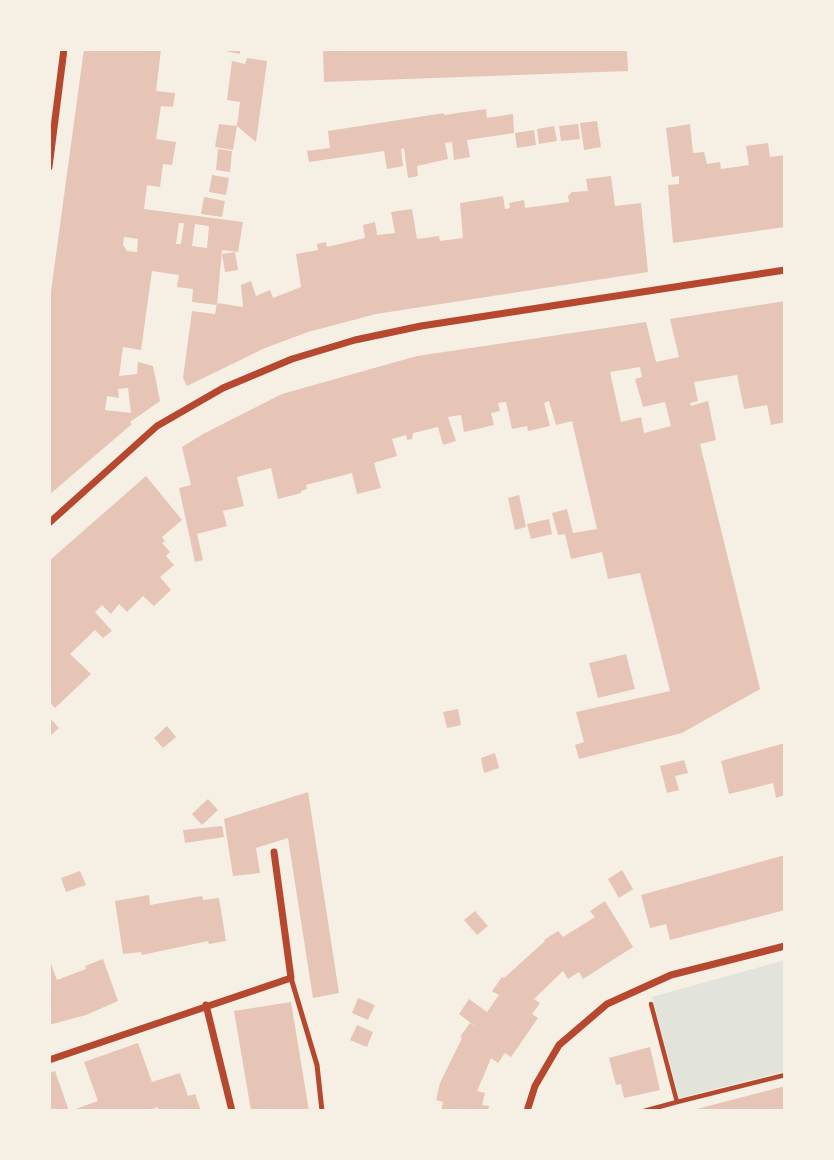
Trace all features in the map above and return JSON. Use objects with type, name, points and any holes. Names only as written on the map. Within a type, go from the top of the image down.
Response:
[{"type":"street","points":[[49,167],[64,49]]},
{"type":"street","points":[[49,523],[157,426],[223,388],[292,359],[355,340],[421,326],[785,270]]},
{"type":"street","points":[[49,1060],[291,978],[274,852]]},
{"type":"street","points":[[527,1111],[535,1086],[559,1045],[607,1004],[671,975],[785,946]]},
{"type":"street","points":[[206,1005],[232,1111]]},
{"type":"lane","points":[[291,978],[317,1065],[322,1111]]},
{"type":"path","points":[[646,985],[677,1102]]},
{"type":"path","points":[[644,1111],[785,1075]]},
{"type":"shaded area","points":[[785,960],[785,1071],[679,1098],[652,997]]},
{"type":"building","points":[[84,49],[161,49],[156,91],[175,93],[173,107],[161,106],[156,139],[176,142],[172,165],[163,164],[160,187],[147,185],[144,209],[243,222],[238,252],[222,250],[217,305],[192,302],[193,289],[177,287],[179,275],[152,271],[141,350],[123,347],[119,376],[137,374],[138,362],[153,366],[160,401],[130,422],[132,424],[49,495],[49,306]],"holes":[[[179,223],[184,223],[181,244],[176,244]],[[195,224],[209,226],[207,248],[192,246]],[[124,237],[138,239],[137,252],[127,251],[123,245]],[[128,388],[131,413],[105,410],[107,396],[119,398],[118,389]]]},
{"type":"building","points":[[216,49],[240,49],[240,54]]},
{"type":"building","points":[[323,49],[627,49],[628,71],[324,82]]},
{"type":"building","points":[[247,58],[267,61],[256,142],[237,126],[240,102],[227,100],[232,61],[245,64]]},
{"type":"building","points":[[486,109],[487,118],[513,114],[514,133],[467,140],[470,157],[454,160],[452,142],[445,143],[448,159],[417,166],[418,176],[408,178],[404,148],[401,149],[403,166],[387,169],[384,151],[309,162],[307,151],[330,148],[328,131]]},
{"type":"building","points":[[597,121],[601,147],[584,150],[580,123]]},
{"type":"building","points":[[219,124],[237,126],[233,150],[215,147]]},
{"type":"building","points":[[578,124],[580,139],[561,141],[559,126]]},
{"type":"building","points":[[690,124],[693,153],[704,152],[707,164],[720,162],[721,169],[749,165],[746,146],[768,143],[770,157],[785,155],[785,227],[673,243],[668,185],[679,184],[679,176],[672,177],[666,128]]},
{"type":"building","points":[[554,126],[557,141],[539,144],[537,129]]},
{"type":"building","points":[[534,130],[536,145],[517,148],[515,133]]},
{"type":"building","points":[[218,149],[232,151],[230,172],[216,170]]},
{"type":"building","points":[[212,175],[229,178],[226,195],[209,192]]},
{"type":"building","points":[[611,176],[615,206],[641,203],[648,272],[376,314],[308,332],[265,348],[187,386],[183,378],[192,311],[215,314],[217,303],[243,307],[241,285],[251,281],[256,296],[270,290],[273,298],[301,287],[296,254],[318,250],[317,244],[326,242],[327,247],[365,238],[363,225],[375,222],[377,235],[395,233],[391,212],[412,209],[417,239],[439,236],[440,241],[463,238],[460,203],[503,196],[505,209],[510,208],[509,203],[524,200],[525,208],[569,202],[568,196],[572,192],[588,191],[586,179]]},
{"type":"building","points":[[204,197],[225,201],[222,217],[201,214]]},
{"type":"building","points":[[235,252],[238,270],[225,272],[222,254]]},
{"type":"building","points":[[785,301],[785,422],[771,425],[767,405],[744,409],[737,375],[694,382],[698,401],[690,403],[691,406],[708,401],[716,440],[700,444],[760,689],[682,733],[579,759],[575,745],[584,742],[576,712],[670,691],[640,573],[608,579],[602,552],[571,559],[565,534],[558,535],[552,513],[567,509],[573,533],[597,529],[572,421],[556,425],[549,401],[544,403],[550,426],[528,431],[527,426],[512,429],[506,402],[498,403],[500,411],[491,413],[494,425],[464,432],[461,415],[448,417],[456,441],[443,445],[438,427],[413,433],[412,439],[407,440],[406,435],[392,439],[397,456],[374,463],[381,488],[357,494],[352,473],[306,485],[307,489],[301,493],[278,499],[271,468],[237,477],[244,506],[223,511],[227,526],[197,534],[203,560],[195,562],[179,488],[191,485],[182,447],[203,434],[282,394],[417,356],[646,322],[656,362],[679,357],[670,319]],"holes":[[[640,367],[642,377],[635,379],[643,407],[665,402],[671,426],[644,433],[641,417],[621,422],[610,372]]]},
{"type":"building","points":[[146,476],[182,520],[162,537],[165,541],[162,543],[170,552],[166,556],[174,565],[160,577],[171,590],[154,606],[143,596],[127,612],[119,604],[111,614],[102,605],[95,612],[112,631],[103,638],[95,630],[70,654],[91,674],[55,708],[49,702],[49,561]]},
{"type":"building","points":[[519,495],[526,527],[515,530],[508,498]]},
{"type":"building","points":[[549,519],[552,534],[531,539],[527,524]]},
{"type":"building","points":[[626,654],[635,689],[598,698],[589,663]]},
{"type":"building","points":[[458,709],[461,725],[447,728],[443,712]]},
{"type":"building","points":[[49,717],[59,728],[49,737]]},
{"type":"building","points":[[167,726],[176,737],[163,748],[154,738]]},
{"type":"building","points":[[785,743],[785,795],[776,798],[773,783],[729,794],[721,761]]},
{"type":"building","points":[[495,753],[499,768],[484,773],[481,758]]},
{"type":"building","points":[[684,760],[688,773],[675,776],[679,790],[667,793],[660,766]]},
{"type":"building","points":[[308,792],[339,993],[313,998],[288,838],[256,848],[260,873],[233,876],[224,819]]},
{"type":"building","points":[[208,799],[218,810],[202,825],[192,814]]},
{"type":"building","points":[[222,826],[224,837],[185,843],[183,830]]},
{"type":"building","points":[[785,855],[785,910],[670,940],[666,924],[650,928],[641,895]]},
{"type":"building","points":[[622,870],[633,889],[619,898],[608,879]]},
{"type":"building","points":[[80,871],[86,885],[66,892],[61,878]]},
{"type":"building","points":[[149,895],[150,905],[202,896],[203,900],[219,898],[226,941],[209,944],[208,941],[142,955],[141,952],[123,954],[115,901]]},
{"type":"building","points":[[605,901],[633,947],[583,979],[579,972],[568,979],[563,971],[534,999],[540,1003],[532,1014],[538,1018],[511,1057],[505,1053],[498,1063],[491,1058],[477,1091],[485,1093],[482,1105],[489,1106],[488,1111],[441,1111],[443,1102],[436,1100],[440,1083],[462,1038],[460,1037],[470,1023],[476,1027],[459,1014],[469,999],[487,1012],[499,995],[492,991],[502,977],[544,940],[558,931],[563,937],[595,917],[590,911]]},
{"type":"building","points":[[475,911],[488,926],[477,935],[464,920]]},
{"type":"building","points":[[49,958],[57,980],[103,959],[118,1001],[86,1015],[49,1025]]},
{"type":"building","points":[[358,998],[375,1005],[368,1020],[352,1013]]},
{"type":"building","points":[[291,1002],[309,1111],[251,1111],[234,1011]]},
{"type":"building","points":[[357,1025],[373,1032],[367,1047],[350,1040]]},
{"type":"building","points":[[138,1043],[152,1082],[180,1073],[188,1096],[195,1094],[201,1111],[159,1111],[158,1107],[146,1111],[70,1111],[98,1101],[84,1062]]},
{"type":"building","points":[[650,1047],[660,1090],[624,1098],[621,1084],[616,1085],[609,1058]]},
{"type":"building","points":[[55,1071],[69,1111],[49,1111],[49,1073]]},
{"type":"building","points":[[785,1086],[785,1111],[693,1111],[693,1110]]}]
